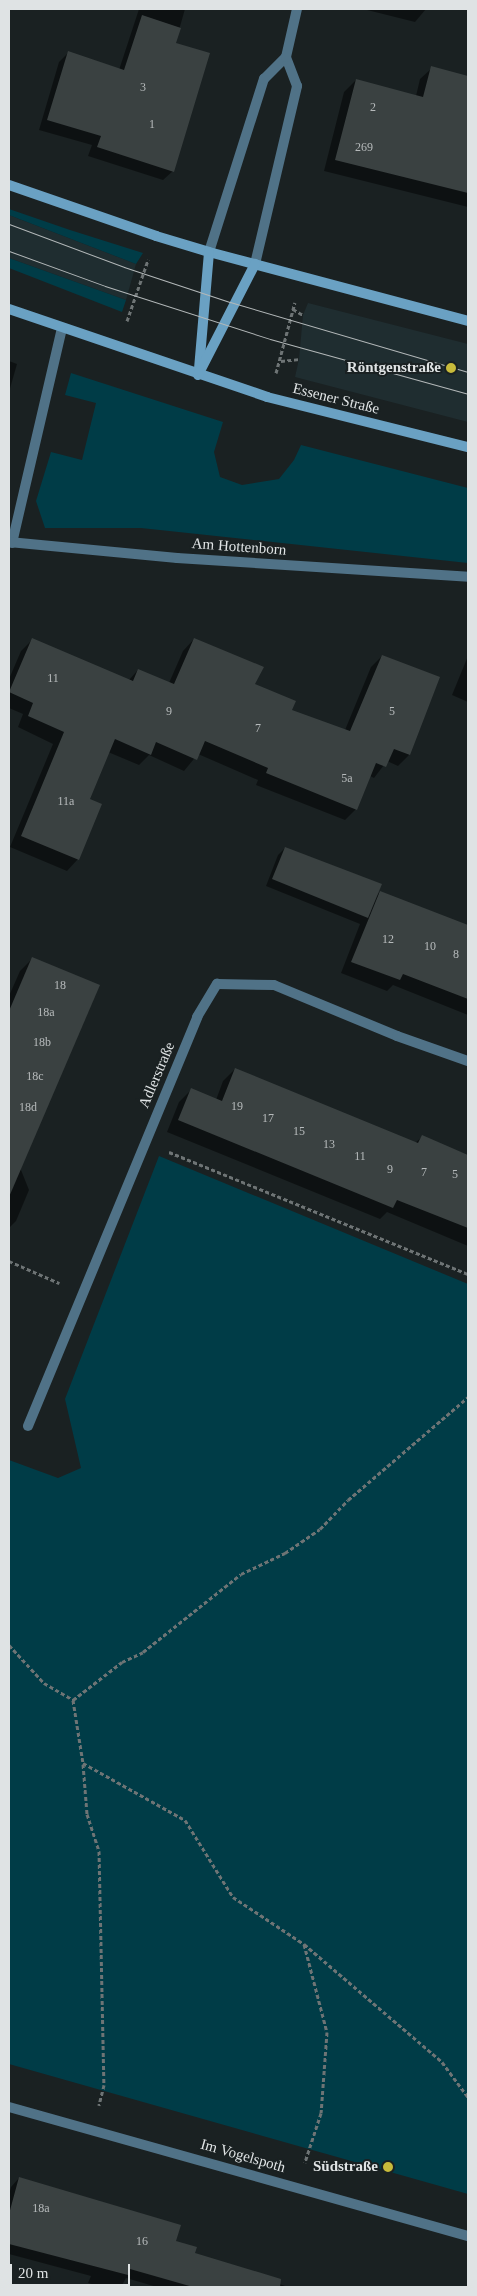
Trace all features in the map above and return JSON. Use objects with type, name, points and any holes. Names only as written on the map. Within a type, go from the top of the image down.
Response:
[{"type":"main road","points":[[9,185],[156,236],[209,252],[300,278],[468,321]]},
{"type":"main road","points":[[198,375],[209,252]]},
{"type":"main road","points":[[198,375],[255,264]]},
{"type":"main road","name":"Essener Straße","points":[[9,309],[118,348],[267,397],[468,447]]},
{"type":"street","points":[[209,252],[264,79],[286,57],[297,9]]},
{"type":"street","points":[[255,264],[298,86],[286,57]]},
{"type":"street","points":[[10,543],[62,328]]},
{"type":"street","name":"Am Hottenborn","points":[[10,543],[177,558],[468,577]]},
{"type":"street","name":"Adlerstraße","points":[[28,1426],[197,1017],[217,984],[274,985],[398,1036],[468,1061]]},
{"type":"street","name":"Im Vogelspoth","points":[[9,2107],[468,2236]]},
{"type":"path","points":[[118,348],[156,236]]},
{"type":"path","points":[[267,397],[281,361],[300,278]]},
{"type":"path","points":[[293,309],[303,315]]},
{"type":"path","points":[[281,361],[299,359]]},
{"type":"path","points":[[145,1142],[468,1274]]},
{"type":"path","points":[[9,1261],[83,1294]]},
{"type":"path","points":[[73,1700],[122,1662],[143,1652],[241,1574],[285,1553],[320,1529],[348,1500],[468,1397]]},
{"type":"path","points":[[9,1645],[44,1683],[73,1700]]},
{"type":"path","points":[[73,1700],[83,1763],[87,1814],[99,1851],[104,2085],[94,2131]]},
{"type":"path","points":[[83,1763],[185,1820],[233,1897],[304,1944],[442,2062],[468,2096]]},
{"type":"path","points":[[297,2187],[321,2113],[327,2032],[304,1944]]},
{"type":"shaded area","points":[[9,209],[143,253],[136,264],[9,215]]},
{"type":"shaded area","points":[[9,215],[136,264],[126,300],[9,258]]},
{"type":"shaded area","points":[[9,258],[126,300],[122,312],[9,268]]},
{"type":"shaded area","points":[[308,303],[468,344],[468,422],[295,377],[299,359],[303,315]]},
{"type":"shaded area","points":[[71,373],[223,422],[214,452],[220,477],[242,485],[279,479],[294,460],[301,445],[468,488],[468,563],[141,528],[45,528],[36,501],[51,452],[82,460],[96,403],[65,395]]},
{"type":"shaded area","points":[[159,1156],[468,1284],[468,2194],[9,2064],[9,1460],[58,1478],[81,1468],[65,1399]]},
{"type":"building","points":[[142,15],[181,28],[176,43],[210,53],[174,172],[97,147],[101,136],[47,120],[68,51],[124,70]]},
{"type":"building","points":[[431,66],[468,76],[468,193],[335,160],[356,79],[423,97]]},
{"type":"building","points":[[32,638],[133,681],[138,669],[174,684],[194,638],[264,667],[255,684],[296,701],[292,710],[350,731],[382,655],[440,677],[410,755],[394,749],[386,767],[376,763],[357,810],[266,773],[268,768],[205,741],[197,760],[156,742],[151,755],[115,739],[90,799],[102,804],[79,860],[21,836],[64,732],[28,716],[33,703],[9,692]]},
{"type":"building","points":[[285,847],[382,884],[368,918],[272,879]]},
{"type":"building","points":[[380,891],[468,925],[468,999],[403,974],[400,980],[351,962]]},
{"type":"building","points":[[32,957],[100,985],[9,1197],[9,1011]]},
{"type":"building","points":[[235,1068],[418,1143],[422,1135],[468,1155],[468,1228],[397,1200],[393,1208],[178,1120],[191,1088],[222,1101]]},
{"type":"building","points":[[19,2177],[181,2225],[176,2241],[197,2247],[195,2253],[281,2279],[280,2287],[193,2287],[130,2269],[128,2275],[9,2244],[9,2214]]},
{"type":"tram line","points":[[9,224],[124,267],[230,302],[468,372]]},
{"type":"tram line","points":[[9,251],[105,286],[270,339],[468,394]]},
{"type":"place","name":"Röntgenstraße","points":[[451,368]]},
{"type":"place","name":"Südstraße","points":[[388,2167]]}]
